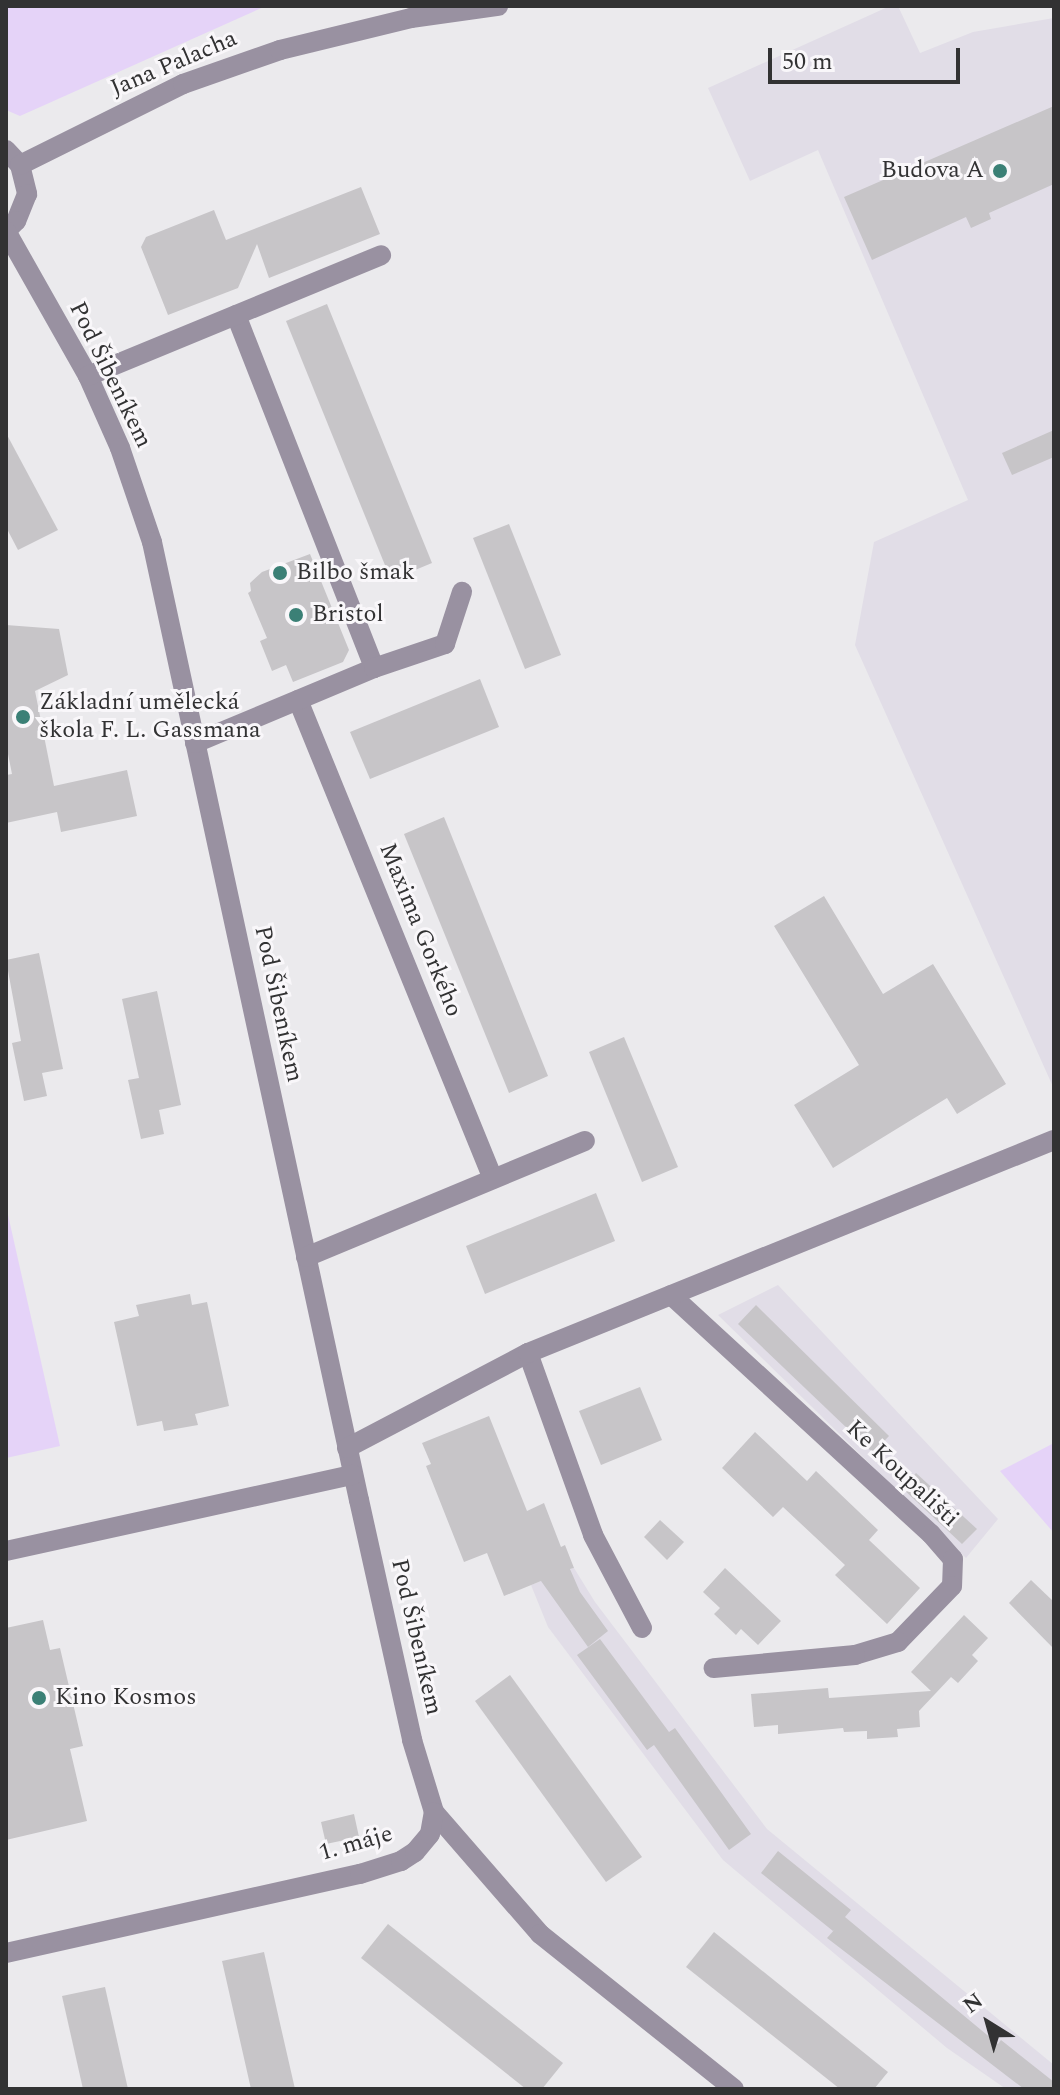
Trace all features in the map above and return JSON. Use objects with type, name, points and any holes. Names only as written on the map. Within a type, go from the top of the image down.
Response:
[{"type":"street","name":"Jana Palacha","points":[[13,158],[183,84],[280,50],[411,18],[498,6]]},
{"type":"street","points":[[6,231],[16,221],[27,194],[13,158]]},
{"type":"street","name":"Pod Šibeníkem","points":[[6,231],[88,376],[120,448],[152,542],[347,1448],[412,1740],[434,1812]]},
{"type":"street","points":[[88,376],[381,255]]},
{"type":"street","points":[[236,315],[374,668]]},
{"type":"street","points":[[195,743],[374,668],[445,644],[462,592]]},
{"type":"street","name":"Maxima Gorkého","points":[[298,700],[493,1179]]},
{"type":"street","points":[[347,1448],[528,1353],[1054,1140]]},
{"type":"street","points":[[306,1257],[585,1141]]},
{"type":"street","name":"Ke Koupališti","points":[[671,1295],[931,1534],[953,1559],[952,1586],[898,1642],[855,1655],[714,1668]]},
{"type":"street","points":[[528,1353],[593,1535],[642,1628]]},
{"type":"street","points":[[6,1551],[353,1475]]},
{"type":"street","points":[[434,1812],[540,1934],[734,2089]]},
{"type":"street","name":"1. máje","points":[[6,1953],[360,1874],[401,1861],[415,1852],[430,1834],[434,1812]]},
{"type":"shaded area","points":[[6,6],[266,6],[20,116],[6,110]]},
{"type":"shaded area","points":[[890,6],[898,6],[920,53],[973,32],[1054,18],[1054,1089],[855,645],[874,542],[968,500],[818,150],[750,181],[708,88]]},
{"type":"shaded area","points":[[6,1206],[60,1446],[6,1458]]},
{"type":"shaded area","points":[[778,1285],[998,1519],[966,1558],[718,1315]]},
{"type":"shaded area","points":[[1054,1443],[1054,1533],[1000,1471]]},
{"type":"shaded area","points":[[574,1568],[595,1602],[767,1829],[1054,2065],[1054,2089],[1006,2089],[947,2048],[723,1860],[548,1627],[531,1585]]},
{"type":"building","points":[[1054,106],[1054,184],[989,213],[991,219],[971,228],[966,217],[872,260],[844,197]]},
{"type":"building","points":[[361,187],[380,234],[269,278],[257,244],[238,288],[168,315],[141,247],[146,237],[214,210],[226,240]]},
{"type":"building","points":[[327,304],[432,563],[391,580],[286,321]]},
{"type":"building","points":[[1054,430],[1054,457],[1012,475],[1002,453]]},
{"type":"building","points":[[6,433],[58,530],[18,550],[6,527]]},
{"type":"building","points":[[509,524],[561,655],[525,669],[473,538]]},
{"type":"building","name":"Bristol","points":[[310,554],[349,650],[343,662],[293,682],[286,665],[272,671],[260,641],[267,638],[248,593],[251,591],[250,583],[262,572]]},
{"type":"building","name":"Základní umělecká škola F. L. Gassmana","points":[[6,625],[59,629],[68,675],[35,691],[54,786],[127,770],[137,816],[61,832],[57,812],[6,823],[6,775],[12,774],[6,744]]},
{"type":"building","points":[[480,679],[499,727],[370,779],[350,732]]},
{"type":"building","points":[[444,817],[548,1076],[509,1093],[404,834]]},
{"type":"building","points":[[824,896],[883,994],[933,964],[1006,1084],[957,1114],[947,1098],[833,1168],[794,1105],[859,1065],[774,926]]},
{"type":"building","points":[[39,953],[63,1069],[42,1073],[47,1096],[24,1101],[12,1043],[21,1041],[6,960]]},
{"type":"building","points":[[157,991],[181,1105],[159,1110],[164,1134],[141,1139],[128,1080],[139,1078],[122,999]]},
{"type":"building","points":[[624,1037],[678,1167],[642,1182],[589,1052]]},
{"type":"building","points":[[596,1193],[615,1241],[485,1294],[466,1246]]},
{"type":"building","points":[[190,1294],[192,1305],[207,1302],[229,1406],[195,1414],[198,1425],[164,1431],[162,1421],[137,1426],[114,1322],[139,1316],[136,1305]]},
{"type":"building","points":[[756,1305],[889,1436],[873,1453],[738,1324]]},
{"type":"building","points":[[640,1387],[662,1440],[601,1465],[579,1411]]},
{"type":"building","points":[[489,1416],[527,1511],[544,1503],[561,1547],[565,1545],[574,1568],[570,1569],[580,1592],[608,1631],[588,1647],[541,1581],[504,1596],[487,1553],[464,1562],[426,1466],[431,1464],[422,1443]]},
{"type":"building","points":[[755,1432],[807,1481],[816,1471],[878,1530],[869,1540],[920,1588],[887,1624],[835,1575],[845,1565],[783,1507],[773,1517],[722,1468]]},
{"type":"building","points":[[916,1473],[977,1529],[962,1544],[902,1488]]},
{"type":"building","points":[[660,1520],[684,1542],[667,1560],[644,1537]]},
{"type":"building","points":[[725,1568],[781,1621],[758,1645],[741,1629],[736,1635],[714,1614],[720,1608],[703,1592]]},
{"type":"building","points":[[1031,1580],[1054,1602],[1054,1649],[1009,1603]]},
{"type":"building","points":[[964,1615],[988,1638],[972,1655],[978,1661],[958,1683],[951,1677],[919,1711],[920,1727],[897,1729],[898,1737],[867,1739],[867,1731],[844,1732],[843,1728],[778,1734],[778,1725],[754,1727],[751,1694],[828,1688],[829,1698],[931,1691],[911,1672]]},
{"type":"building","name":"Kino Kosmos","points":[[43,1620],[50,1650],[60,1648],[83,1746],[70,1749],[87,1821],[6,1840],[6,1628]]},
{"type":"building","points":[[600,1639],[669,1732],[675,1728],[751,1834],[729,1850],[654,1745],[647,1750],[577,1655]]},
{"type":"building","points":[[510,1675],[642,1857],[606,1882],[475,1701]]},
{"type":"building","points":[[354,1814],[359,1837],[326,1844],[321,1822]]},
{"type":"building","points":[[778,1851],[851,1910],[845,1917],[998,2044],[1001,2040],[1054,2082],[1054,2089],[1024,2089],[827,1938],[835,1929],[833,1931],[761,1873]]},
{"type":"building","points":[[388,1924],[563,2063],[542,2089],[526,2089],[361,1958]]},
{"type":"building","points":[[714,1932],[888,2072],[874,2089],[840,2089],[686,1967]]},
{"type":"building","points":[[264,1952],[295,2089],[251,2089],[222,1961]]},
{"type":"building","points":[[105,1987],[128,2089],[83,2089],[62,1996]]},
{"type":"place","name":"Budova A","points":[[1000,171]]},
{"type":"place","name":"Bilbo šmak","points":[[280,573]]},
{"type":"place","name":"Bristol","points":[[296,615]]},
{"type":"place","name":"Základní umělecká škola F. L. Gassmana","points":[[23,717]]},
{"type":"place","name":"Kino Kosmos","points":[[39,1698]]}]
